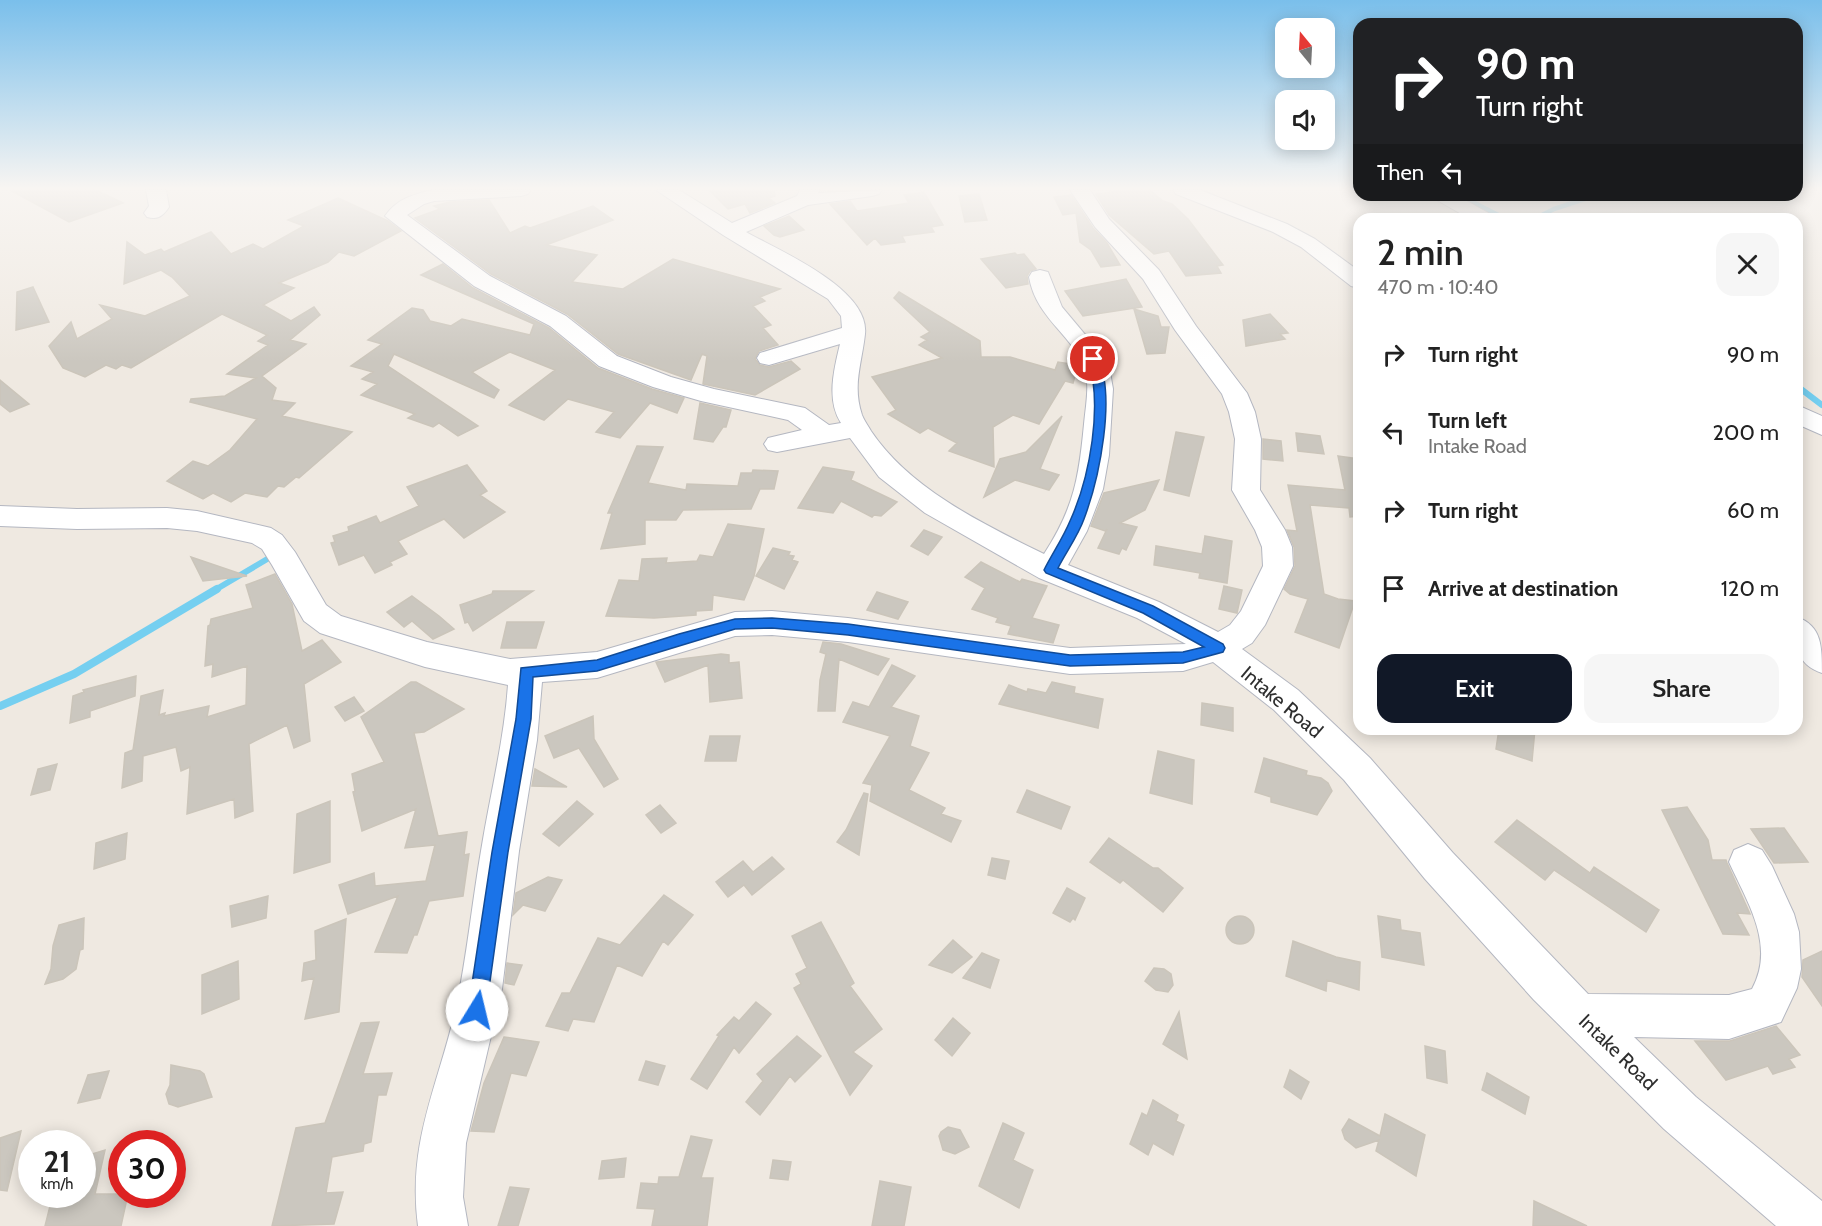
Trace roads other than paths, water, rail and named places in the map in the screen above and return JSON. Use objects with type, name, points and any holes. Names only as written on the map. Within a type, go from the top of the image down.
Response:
[{"type":"street","points":[[437,247],[482,281],[558,321],[608,361],[662,382],[710,396],[796,414],[840,432]]},
{"type":"street","points":[[757,247],[836,294],[852,316],[854,332],[769,358]]},
{"type":"street","points":[[0,516],[77,519],[167,518],[197,521],[261,535],[272,542],[284,559],[315,614],[331,625],[370,635],[425,654],[510,672],[597,665],[735,624],[772,623],[848,630],[1070,661],[1183,658],[1218,648],[1241,634],[1254,617],[1278,566],[1277,547],[1270,530],[1246,490],[1248,439],[1242,412],[1234,393],[1187,330],[1151,275],[1125,247]]},
{"type":"street","points":[[1314,247],[1353,277]]},
{"type":"street","points":[[1040,277],[1044,298],[1093,359],[1100,387],[1095,460],[1088,489],[1067,543],[1050,570]]},
{"type":"street","name":"Intake Road","points":[[854,332],[844,378],[849,416],[840,432],[935,506],[1050,570],[1148,610],[1218,648],[1286,700],[1357,770],[1439,866],[1580,1015],[1680,1113],[1814,1226]]},
{"type":"street","points":[[1803,416],[1822,427]]},
{"type":"street","points":[[777,444],[840,432]]},
{"type":"street","points":[[1803,636],[1822,660]]},
{"type":"street","points":[[437,1222],[438,1172],[444,1126],[477,1010],[500,852],[524,719],[526,672]]},
{"type":"street","points":[[1580,1015],[1730,1017],[1766,1007],[1775,992],[1780,974],[1778,922],[1768,895],[1748,861]]},
{"type":"waterway","points":[[1803,391],[1822,405]]},
{"type":"waterway","points":[[215,590],[274,555]]},
{"type":"waterway","points":[[0,706],[74,674],[217,589]]}]
